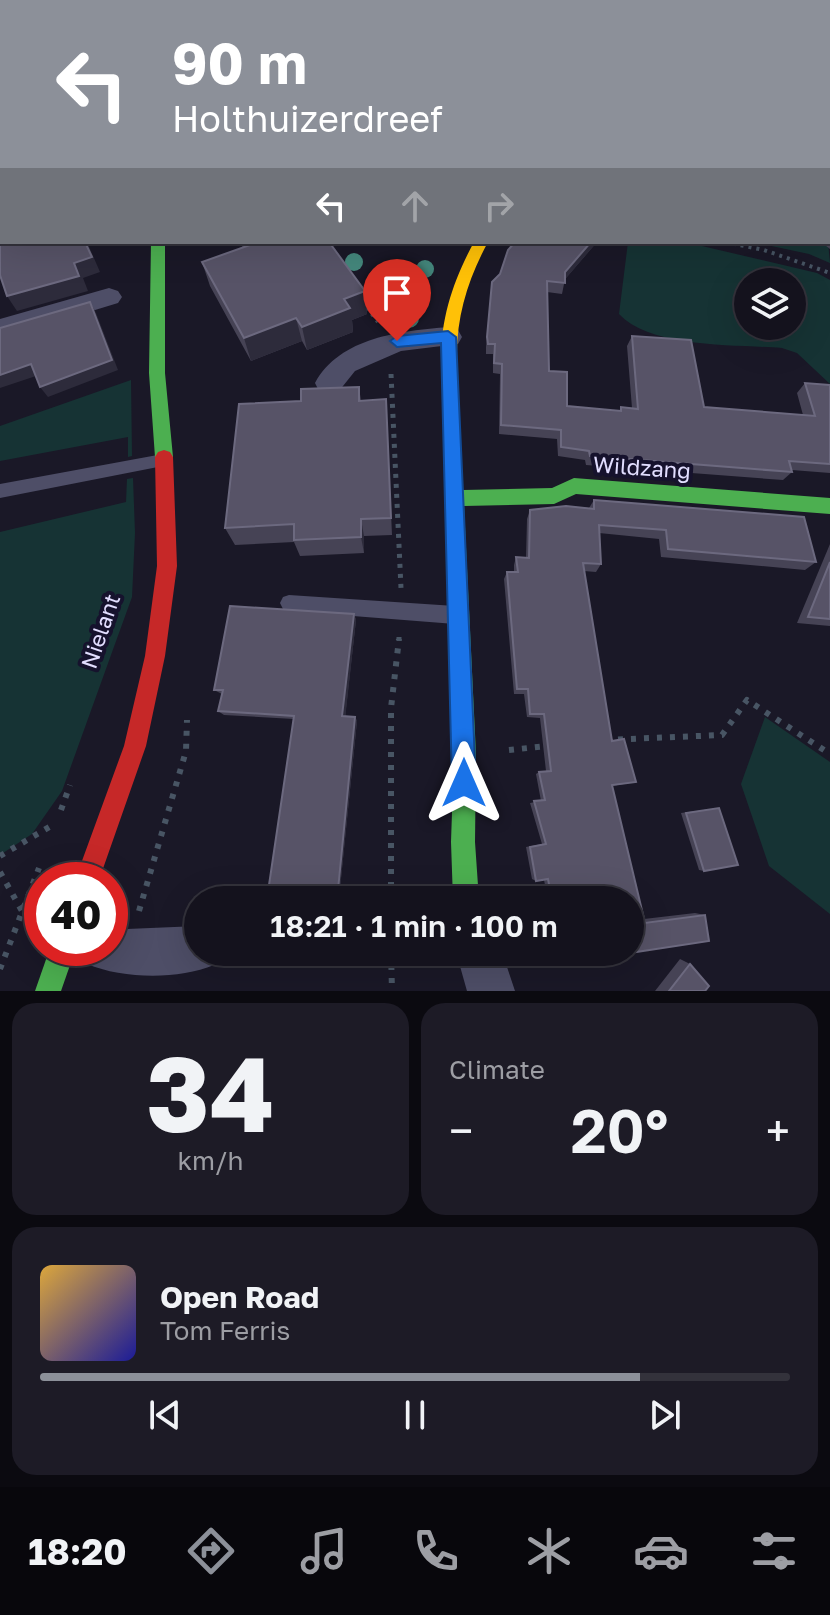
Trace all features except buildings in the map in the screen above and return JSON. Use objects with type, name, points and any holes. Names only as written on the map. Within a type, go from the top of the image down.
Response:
[{"type":"street","points":[[93,862],[135,746],[155,656],[167,566],[164,460],[157,373],[158,244]]},
{"type":"street","points":[[465,886],[465,754],[448,337],[469,262],[480,244]]},
{"type":"street","points":[[0,329],[109,297]]},
{"type":"street","points":[[329,383],[345,364],[393,343],[448,337]]},
{"type":"street","name":"Wildzang","points":[[453,498],[554,496],[574,486],[830,506]]},
{"type":"street","points":[[128,952],[184,950]]},
{"type":"street","points":[[48,991],[57,966]]},
{"type":"street","points":[[483,966],[491,991]]},
{"type":"lane","points":[[0,491],[164,460]]},
{"type":"lane","points":[[289,603],[459,616]]},
{"type":"path","points":[[735,244],[764,250],[830,273]]},
{"type":"path","points":[[356,293],[393,343]]},
{"type":"path","points":[[596,741],[722,735],[747,700],[830,754]]},
{"type":"path","points":[[465,754],[551,745]]},
{"type":"path","points":[[51,838],[72,781]]},
{"type":"path","points":[[0,856],[56,823]]},
{"type":"path","points":[[0,872],[23,912],[0,969]]},
{"type":"path","points":[[391,966],[392,991]]},
{"type":"green space","points":[[628,244],[694,244],[796,268],[734,268],[734,340],[806,340],[806,270],[830,280],[830,384],[797,353],[782,348],[695,343],[652,334],[619,314]]},
{"type":"green space","points":[[762,244],[828,244],[830,263],[809,254]]},
{"type":"green space","points":[[131,380],[132,456],[128,457],[128,437],[0,461],[0,426]]},
{"type":"green space","points":[[133,478],[135,533],[132,597],[62,791],[32,834],[0,855],[0,532],[126,502],[127,479]]},
{"type":"green space","points":[[765,717],[830,762],[830,914],[769,866],[741,784]]},
{"type":"traffic: fast","points":[[158,244],[157,373],[164,457]]},
{"type":"traffic: fast","points":[[449,359],[465,754],[465,886]]},
{"type":"traffic: fast","points":[[453,498],[554,496],[574,486],[830,506]]},
{"type":"traffic: fast","points":[[48,991],[57,966]]},
{"type":"traffic: slow","points":[[449,359],[450,328],[457,299],[480,244]]},
{"type":"traffic: jam","points":[[93,862],[135,746],[155,656],[167,566],[164,457]]},
{"type":"route","points":[[397,341],[448,337],[464,783]]}]
